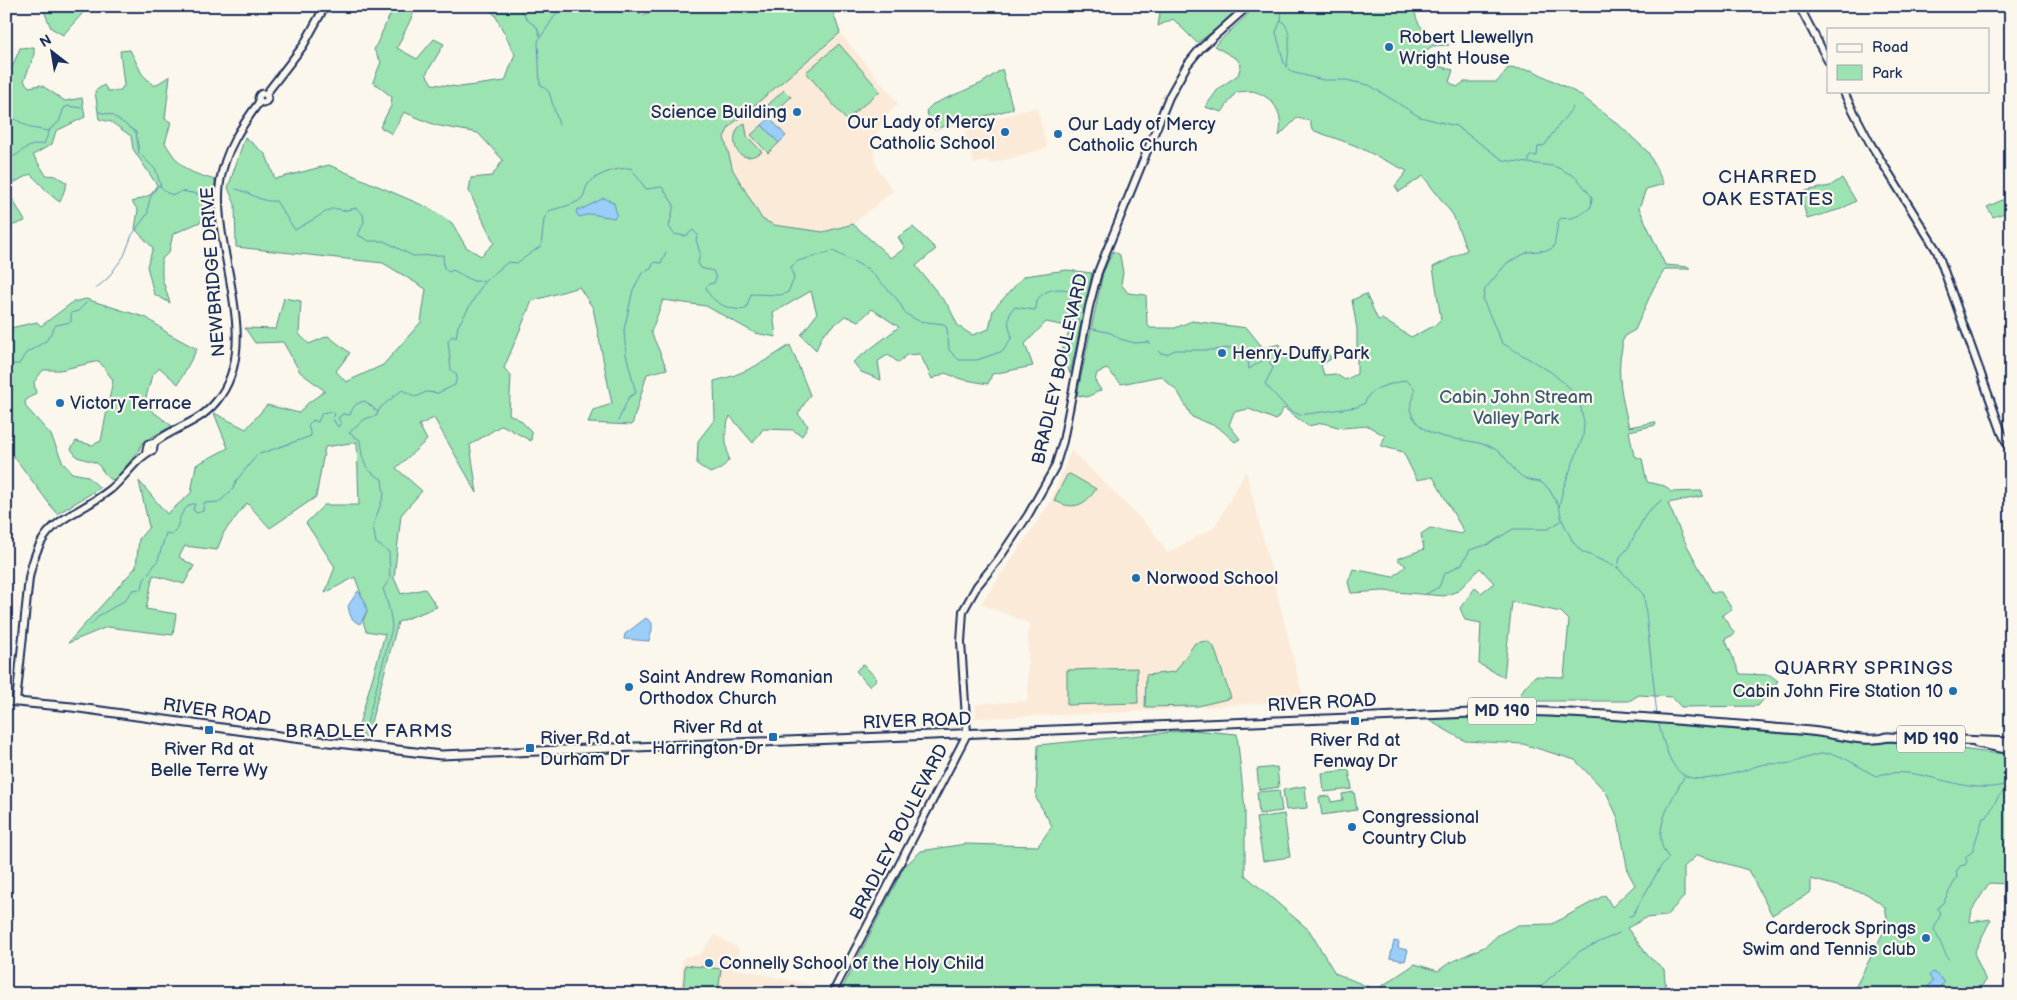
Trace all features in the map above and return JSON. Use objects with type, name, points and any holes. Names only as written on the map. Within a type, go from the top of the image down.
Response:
[{"type":"main road","name":"NEWBRIDGE DRIVE","points":[[16,702],[29,578],[32,562],[40,542],[58,521],[110,489],[129,473],[146,452],[147,445],[191,424],[210,409],[228,384],[234,366],[236,329],[220,207],[220,182],[225,160],[233,140],[260,101],[267,100],[266,94],[303,46],[325,6]]},
{"type":"main road","name":"BRADLEY BOULEVARD","points":[[832,994],[967,734],[961,642],[963,611],[977,586],[998,560],[1028,515],[1055,466],[1063,441],[1088,310],[1098,272],[1173,90],[1187,65],[1200,49],[1248,6]]},
{"type":"main road","points":[[1799,6],[1827,58]]},
{"type":"main road","points":[[1844,92],[1870,143],[1937,251],[2002,433],[2011,452]]},
{"type":"main road","name":"RIVER ROAD","points":[[6,701],[441,755],[1465,712],[1556,712],[1666,719],[1869,738],[1889,737],[1974,742],[2011,742]]},
{"type":"main road","name":"RIVER ROAD","points":[[1974,742],[1988,747],[2011,750]]},
{"type":"shaded area","points":[[840,33],[898,103],[881,123],[876,138],[874,156],[877,167],[893,191],[853,224],[823,232],[774,225],[762,219],[743,188],[727,153],[724,137],[730,126]]},
{"type":"shaded area","name":"Our Lady of Mercy Catholic School","points":[[1037,107],[1047,148],[990,164],[988,160],[974,164],[964,127]]},
{"type":"shaded area","name":"Norwood School","points":[[1071,450],[1152,530],[1167,553],[1214,528],[1246,471],[1304,700],[1131,712],[976,718],[976,704],[1028,701],[1028,631],[1031,624],[981,604],[1050,503]]},
{"type":"shaded area","name":"Connelly School of the Holy Child","points":[[715,935],[740,949],[733,969],[832,990],[830,994],[680,994],[683,957],[699,955]]},
{"type":"green space","points":[[42,6],[89,6],[63,35],[51,28]]},
{"type":"green space","points":[[394,6],[417,6],[397,48],[417,59],[434,39],[444,44],[426,74],[432,84],[460,87],[505,81],[515,54],[495,15],[485,6],[622,6],[643,15],[662,6],[831,6],[840,33],[730,126],[724,137],[733,170],[762,219],[774,225],[823,232],[853,224],[891,258],[905,248],[898,237],[913,227],[936,249],[916,266],[949,307],[958,326],[972,335],[989,329],[993,310],[1024,276],[1067,270],[1092,273],[1070,374],[1062,350],[1071,327],[1046,322],[1025,344],[1033,366],[992,374],[988,384],[961,379],[945,373],[932,379],[920,354],[906,355],[899,363],[888,355],[878,361],[881,380],[861,372],[853,362],[899,327],[872,309],[859,321],[845,316],[823,334],[816,350],[801,335],[817,314],[811,291],[773,313],[776,337],[755,333],[706,306],[663,300],[651,332],[667,369],[647,374],[632,425],[588,423],[593,410],[612,404],[593,308],[579,287],[532,301],[504,368],[511,376],[509,414],[520,420],[532,432],[531,441],[502,425],[470,445],[477,493],[434,418],[419,425],[427,440],[396,468],[422,491],[401,515],[394,578],[401,594],[425,589],[437,607],[398,622],[367,737],[357,732],[385,634],[366,631],[363,621],[367,611],[355,577],[325,593],[335,567],[306,523],[324,505],[359,505],[357,442],[325,447],[316,497],[270,528],[247,503],[224,532],[217,550],[185,546],[179,557],[194,566],[184,584],[153,575],[146,609],[176,614],[173,635],[107,627],[68,643],[136,567],[139,539],[149,527],[139,481],[167,514],[191,493],[196,465],[228,448],[214,413],[246,429],[267,405],[299,413],[308,403],[325,391],[300,372],[283,342],[255,343],[245,328],[276,329],[284,298],[301,301],[299,334],[309,344],[328,336],[350,353],[336,371],[346,382],[383,365],[421,322],[426,289],[383,263],[236,247],[235,204],[228,188],[245,137],[266,155],[275,179],[329,165],[429,208],[452,223],[466,247],[481,256],[494,243],[469,191],[471,178],[492,176],[503,160],[478,133],[435,125],[404,112],[392,134],[380,127],[391,106],[392,97],[373,82],[381,62],[374,50]]},
{"type":"green space","points":[[1161,6],[1248,6],[1197,43],[1173,19],[1158,26]]},
{"type":"green space","name":"Cabin John Stream Valley Park","points":[[1257,6],[1415,6],[1417,21],[1425,31],[1449,45],[1432,46],[1424,53],[1426,63],[1453,70],[1449,82],[1457,87],[1464,82],[1497,82],[1508,68],[1532,70],[1579,94],[1618,124],[1648,152],[1664,184],[1646,189],[1639,208],[1665,265],[1689,267],[1689,269],[1665,269],[1653,289],[1635,330],[1626,335],[1622,342],[1620,377],[1623,403],[1629,427],[1655,422],[1656,425],[1629,431],[1634,456],[1642,459],[1647,482],[1665,486],[1671,492],[1702,491],[1703,496],[1668,503],[1682,536],[1712,592],[1721,592],[1732,609],[1722,615],[1735,634],[1725,639],[1740,674],[1770,675],[1778,681],[1758,706],[1681,707],[1672,697],[1639,695],[1629,701],[1517,701],[1524,688],[1535,676],[1564,677],[1569,620],[1561,612],[1512,602],[1504,677],[1479,664],[1481,623],[1465,620],[1460,608],[1475,588],[1481,593],[1494,583],[1480,568],[1458,591],[1444,596],[1383,591],[1351,593],[1348,582],[1353,569],[1393,577],[1406,566],[1397,559],[1424,549],[1421,534],[1430,528],[1461,534],[1464,532],[1433,477],[1417,480],[1403,452],[1381,446],[1385,436],[1368,426],[1342,428],[1323,423],[1308,426],[1284,408],[1276,420],[1249,409],[1234,412],[1229,425],[1240,439],[1235,442],[1218,427],[1192,417],[1178,392],[1161,376],[1121,384],[1107,369],[1097,373],[1095,381],[1101,390],[1087,397],[1077,395],[1103,273],[1113,251],[1120,255],[1123,273],[1121,284],[1128,293],[1146,295],[1147,324],[1150,328],[1175,328],[1192,321],[1247,328],[1263,348],[1280,344],[1279,353],[1294,362],[1305,349],[1317,358],[1328,353],[1331,359],[1321,365],[1324,375],[1336,374],[1345,380],[1357,374],[1357,329],[1352,300],[1366,294],[1378,320],[1382,319],[1411,337],[1434,326],[1441,319],[1433,267],[1467,250],[1453,215],[1423,176],[1399,192],[1395,186],[1407,171],[1354,145],[1312,130],[1310,121],[1297,118],[1279,136],[1280,122],[1277,109],[1269,99],[1256,92],[1236,92],[1222,112],[1205,107],[1219,88],[1238,75],[1241,65],[1237,59],[1214,46]]},
{"type":"green space","points":[[839,44],[880,91],[846,120],[806,72]]},
{"type":"green space","points":[[34,47],[34,55],[24,81],[29,87],[41,85],[65,101],[82,98],[85,117],[56,131],[52,144],[33,155],[46,175],[56,176],[67,183],[60,202],[30,174],[6,187],[6,82],[20,48]]},
{"type":"green space","points":[[130,50],[142,74],[154,86],[170,76],[165,119],[171,122],[165,143],[176,159],[186,168],[215,180],[215,188],[207,191],[208,199],[215,204],[216,215],[173,234],[169,252],[162,259],[162,278],[170,303],[154,294],[147,266],[153,248],[135,229],[138,210],[132,202],[150,195],[157,185],[133,149],[131,136],[111,122],[99,119],[95,91],[104,85],[108,91],[120,91],[124,85],[120,51]]},
{"type":"green space","points":[[1002,69],[1013,109],[934,129],[926,111],[933,104],[982,83]]},
{"type":"green space","points":[[784,90],[791,97],[775,112],[768,105]]},
{"type":"green space","points":[[745,123],[747,136],[762,152],[752,156],[744,156],[739,153],[736,147],[736,133],[739,127]]},
{"type":"green space","points":[[762,125],[779,143],[768,153],[751,135]]},
{"type":"green space","points":[[1842,178],[1856,201],[1841,209],[1807,219],[1800,192],[1830,186]]},
{"type":"green space","points":[[6,188],[25,221],[11,226],[6,212]]},
{"type":"green space","points":[[2011,196],[2011,228],[2007,212],[1993,217],[1987,207]]},
{"type":"green space","points":[[86,299],[147,318],[169,334],[197,349],[178,384],[160,368],[152,375],[144,405],[172,426],[143,442],[138,452],[114,480],[108,478],[97,463],[77,457],[71,449],[76,441],[92,445],[101,441],[113,380],[99,361],[60,370],[43,370],[34,382],[36,393],[25,401],[26,407],[51,435],[63,463],[72,473],[87,476],[100,488],[57,514],[6,446],[6,329],[37,322],[41,326],[73,302]]},
{"type":"green space","points":[[790,345],[810,395],[798,414],[808,426],[802,436],[793,430],[763,429],[753,443],[730,416],[726,433],[729,460],[721,469],[710,473],[697,464],[698,441],[715,419],[714,381],[754,367]]},
{"type":"green space","points":[[1070,474],[1096,489],[1083,503],[1072,506],[1054,500],[1067,475]]},
{"type":"green space","points":[[1207,641],[1214,647],[1231,698],[1198,706],[1145,707],[1146,675],[1175,672],[1195,643]]},
{"type":"green space","points":[[863,664],[877,679],[869,686],[856,671]]},
{"type":"green space","points":[[1137,668],[1138,703],[1067,705],[1067,670]]},
{"type":"green space","points":[[1465,712],[1640,718],[1648,722],[1687,726],[1938,746],[1992,753],[2001,753],[2011,748],[2011,884],[1989,883],[1972,910],[1970,922],[1991,919],[1974,953],[1986,981],[1974,994],[1852,994],[1888,923],[1885,907],[1867,894],[1811,879],[1811,892],[1772,915],[1748,870],[1697,855],[1684,867],[1684,897],[1666,916],[1646,918],[1627,928],[1649,957],[1664,969],[1666,994],[845,994],[842,989],[904,867],[921,851],[965,844],[1038,846],[1052,826],[1036,798],[1038,745],[1193,730],[1237,734],[1245,810],[1245,875],[1309,930],[1335,973],[1376,990],[1415,964],[1438,971],[1449,963],[1486,946],[1498,935],[1518,925],[1552,924],[1605,895],[1612,907],[1635,885],[1628,872],[1618,818],[1606,792],[1575,760],[1523,744],[1465,741],[1423,717]]},
{"type":"green space","points":[[1277,767],[1279,787],[1259,790],[1257,769]]},
{"type":"green space","points":[[1349,770],[1352,789],[1324,792],[1322,773]]},
{"type":"green space","points":[[1305,786],[1307,808],[1286,810],[1283,790]]},
{"type":"green space","points":[[1279,790],[1282,811],[1259,814],[1257,792]]},
{"type":"green space","points":[[1354,792],[1357,810],[1322,815],[1319,797],[1330,796],[1331,802],[1343,800],[1342,794]]},
{"type":"green space","points":[[1284,814],[1290,857],[1263,861],[1256,818]]},
{"type":"green space","points":[[685,965],[721,969],[718,994],[683,994]]},
{"type":"water","points":[[770,118],[786,136],[779,143],[762,125]]},
{"type":"water","points":[[604,198],[614,203],[617,215],[614,218],[591,214],[579,217],[576,212],[578,209],[582,209]]},
{"type":"water","points":[[358,591],[364,599],[367,611],[360,624],[352,619],[348,606]]},
{"type":"water","points":[[646,618],[652,623],[649,641],[624,639],[625,634]]},
{"type":"water","points":[[1394,941],[1399,942],[1398,948],[1408,950],[1405,961],[1390,958]]},
{"type":"water","points":[[1933,972],[1945,982],[1934,992],[1928,987],[1933,981],[1929,976]]},
{"type":"waterway","points":[[517,6],[526,19],[537,27],[540,36]]},
{"type":"waterway","points":[[559,125],[549,92],[540,84],[538,41],[556,14],[564,6]]},
{"type":"waterway","points":[[1282,6],[1281,20],[1276,32],[1284,63],[1291,72],[1323,80],[1346,80],[1369,85],[1420,117],[1456,126],[1503,160],[1553,166],[1561,169],[1577,178],[1592,197],[1591,207],[1584,212],[1573,218],[1561,218],[1558,222],[1554,247],[1549,250],[1528,252],[1507,263],[1485,289],[1483,300],[1502,343],[1551,372],[1571,389],[1579,400],[1584,422],[1583,437],[1563,489],[1559,507],[1562,520],[1573,542],[1581,551],[1618,568],[1644,595],[1657,715]]},
{"type":"waterway","points":[[1281,20],[1288,29],[1289,35],[1287,66]]},
{"type":"waterway","points":[[6,114],[31,128],[48,131],[59,122],[64,108],[68,106],[82,108]]},
{"type":"waterway","points":[[1529,162],[1531,155],[1537,156],[1538,147],[1545,145],[1573,107]]},
{"type":"waterway","points":[[99,112],[112,115],[136,132],[139,153],[156,170],[161,187],[167,193],[174,195],[182,191],[207,196]]},
{"type":"waterway","points":[[6,159],[15,156],[30,146],[44,144],[50,129]]},
{"type":"waterway","points":[[91,625],[100,615],[124,601],[133,590],[142,589],[144,580],[158,560],[166,533],[172,535],[181,515],[187,507],[195,504],[193,510],[197,513],[203,511],[204,503],[219,502],[233,489],[236,481],[257,455],[311,436],[308,425],[313,420],[318,422],[322,413],[332,411],[335,415],[332,418],[338,427],[341,423],[338,418],[343,414],[350,415],[355,405],[362,402],[365,401],[378,412],[381,407],[402,390],[416,397],[426,392],[438,393],[455,385],[457,375],[451,370],[448,341],[452,336],[456,338],[458,326],[484,282],[508,262],[517,263],[541,246],[544,219],[549,211],[579,201],[583,197],[588,184],[608,172],[631,168],[646,189],[662,187],[674,205],[669,227],[674,234],[686,236],[693,230],[698,235],[696,240],[700,253],[698,263],[701,268],[713,271],[716,278],[714,283],[706,287],[708,292],[722,305],[734,309],[746,309],[751,294],[781,295],[788,292],[794,279],[791,267],[798,261],[833,251],[868,269],[897,299],[906,314],[919,321],[944,324],[947,329],[949,350],[959,360],[977,360],[1003,351],[1012,337],[1008,322],[1014,307],[1035,310],[1041,295],[1050,291],[1060,289],[1073,292],[1079,322],[1082,325]]},
{"type":"waterway","points":[[95,289],[107,279],[124,256],[132,235],[148,213],[148,205],[152,194],[159,185],[161,187]]},
{"type":"waterway","points":[[236,189],[260,199],[276,201],[295,230],[331,209],[342,211],[356,208],[363,214],[364,222],[358,235],[369,241],[384,241],[413,256],[443,255],[444,268],[449,272],[453,270],[473,281],[483,281]]},
{"type":"waterway","points":[[618,421],[629,397],[636,393],[626,354],[624,330],[633,290],[642,273],[651,269],[654,262],[661,263],[666,252]]},
{"type":"waterway","points":[[6,359],[11,364],[19,364],[26,353],[46,341],[56,325],[71,322],[71,313],[78,311],[86,303]]},
{"type":"waterway","points":[[1089,328],[1111,333],[1120,339],[1135,343],[1149,342],[1160,353],[1167,354],[1175,350],[1214,350],[1235,347],[1244,352],[1248,360],[1249,369],[1265,359],[1269,361],[1273,368],[1265,384],[1289,410],[1300,415],[1357,407],[1365,403],[1376,389],[1405,380],[1415,390],[1410,410],[1416,421],[1423,428],[1442,436],[1475,442],[1495,449],[1502,454],[1522,477],[1541,482],[1549,489],[1559,507]]},
{"type":"waterway","points":[[365,731],[392,628],[383,589],[390,579],[389,552],[376,543],[373,526],[384,495],[382,479],[367,468],[360,440],[349,433],[365,419],[377,415],[378,412]]},
{"type":"waterway","points":[[1618,568],[1620,557],[1628,548],[1647,512],[1662,500]]},
{"type":"waterway","points":[[1426,594],[1439,587],[1444,574],[1462,564],[1470,550],[1489,544],[1513,529],[1548,529],[1561,521]]},
{"type":"waterway","points":[[6,721],[10,712]]},
{"type":"waterway","points":[[1658,721],[1669,757],[1676,768],[1684,775],[1694,778],[1707,779],[1762,765],[1788,764],[1816,755],[1832,754],[1842,757],[1876,776],[1892,773],[1909,773],[1977,787],[1994,787],[2011,783]]},
{"type":"waterway","points":[[1629,916],[1632,916],[1661,866],[1669,858],[1663,849],[1661,828],[1668,806],[1684,777]]},
{"type":"waterway","points":[[1948,959],[1934,929],[1941,913],[1938,909],[1957,877],[1956,872],[1960,866],[1965,865],[1967,861],[1965,857],[1972,852],[1983,818],[1987,817],[1999,796],[2011,788]]},
{"type":"waterway","points":[[1529,994],[1539,988],[1580,951],[1619,933]]},
{"type":"waterway","points":[[1446,994],[1448,989],[1455,994]]},
{"type":"place","name":"Robert Llewellyn Wright House","points":[[1389,47]]},
{"type":"place","name":"Science Building","points":[[797,112]]},
{"type":"place","name":"Our Lady of Mercy Catholic School","points":[[1005,132]]},
{"type":"place","name":"Our Lady of Mercy Catholic Church","points":[[1058,134]]},
{"type":"place","name":"Henry-Duffy Park","points":[[1222,353]]},
{"type":"place","name":"Victory Terrace","points":[[60,403]]},
{"type":"place","name":"Norwood School","points":[[1136,578]]},
{"type":"place","name":"Saint Andrew Romanian Orthodox Church","points":[[629,687]]},
{"type":"place","name":"Cabin John Fire Station 10","points":[[1953,691]]},
{"type":"place","name":"River Rd at Fenway Dr","points":[[1355,721]]},
{"type":"place","name":"River Rd at Belle Terre Wy","points":[[209,730]]},
{"type":"place","name":"River Rd at Harrington Dr","points":[[773,737]]},
{"type":"place","name":"River Rd at Durham Dr","points":[[530,748]]},
{"type":"place","name":"Congressional Country Club","points":[[1352,827]]},
{"type":"place","name":"Carderock Springs Swim and Tennis club","points":[[1926,938]]},
{"type":"place","name":"Connelly School of the Holy Child","points":[[709,963]]},
{"type":"district","name":"CHARRED OAK ESTATES","points":[[1768,188]]},
{"type":"district","name":"QUARRY SPRINGS","points":[[1864,668]]},
{"type":"district","name":"BRADLEY FARMS","points":[[369,731]]}]
